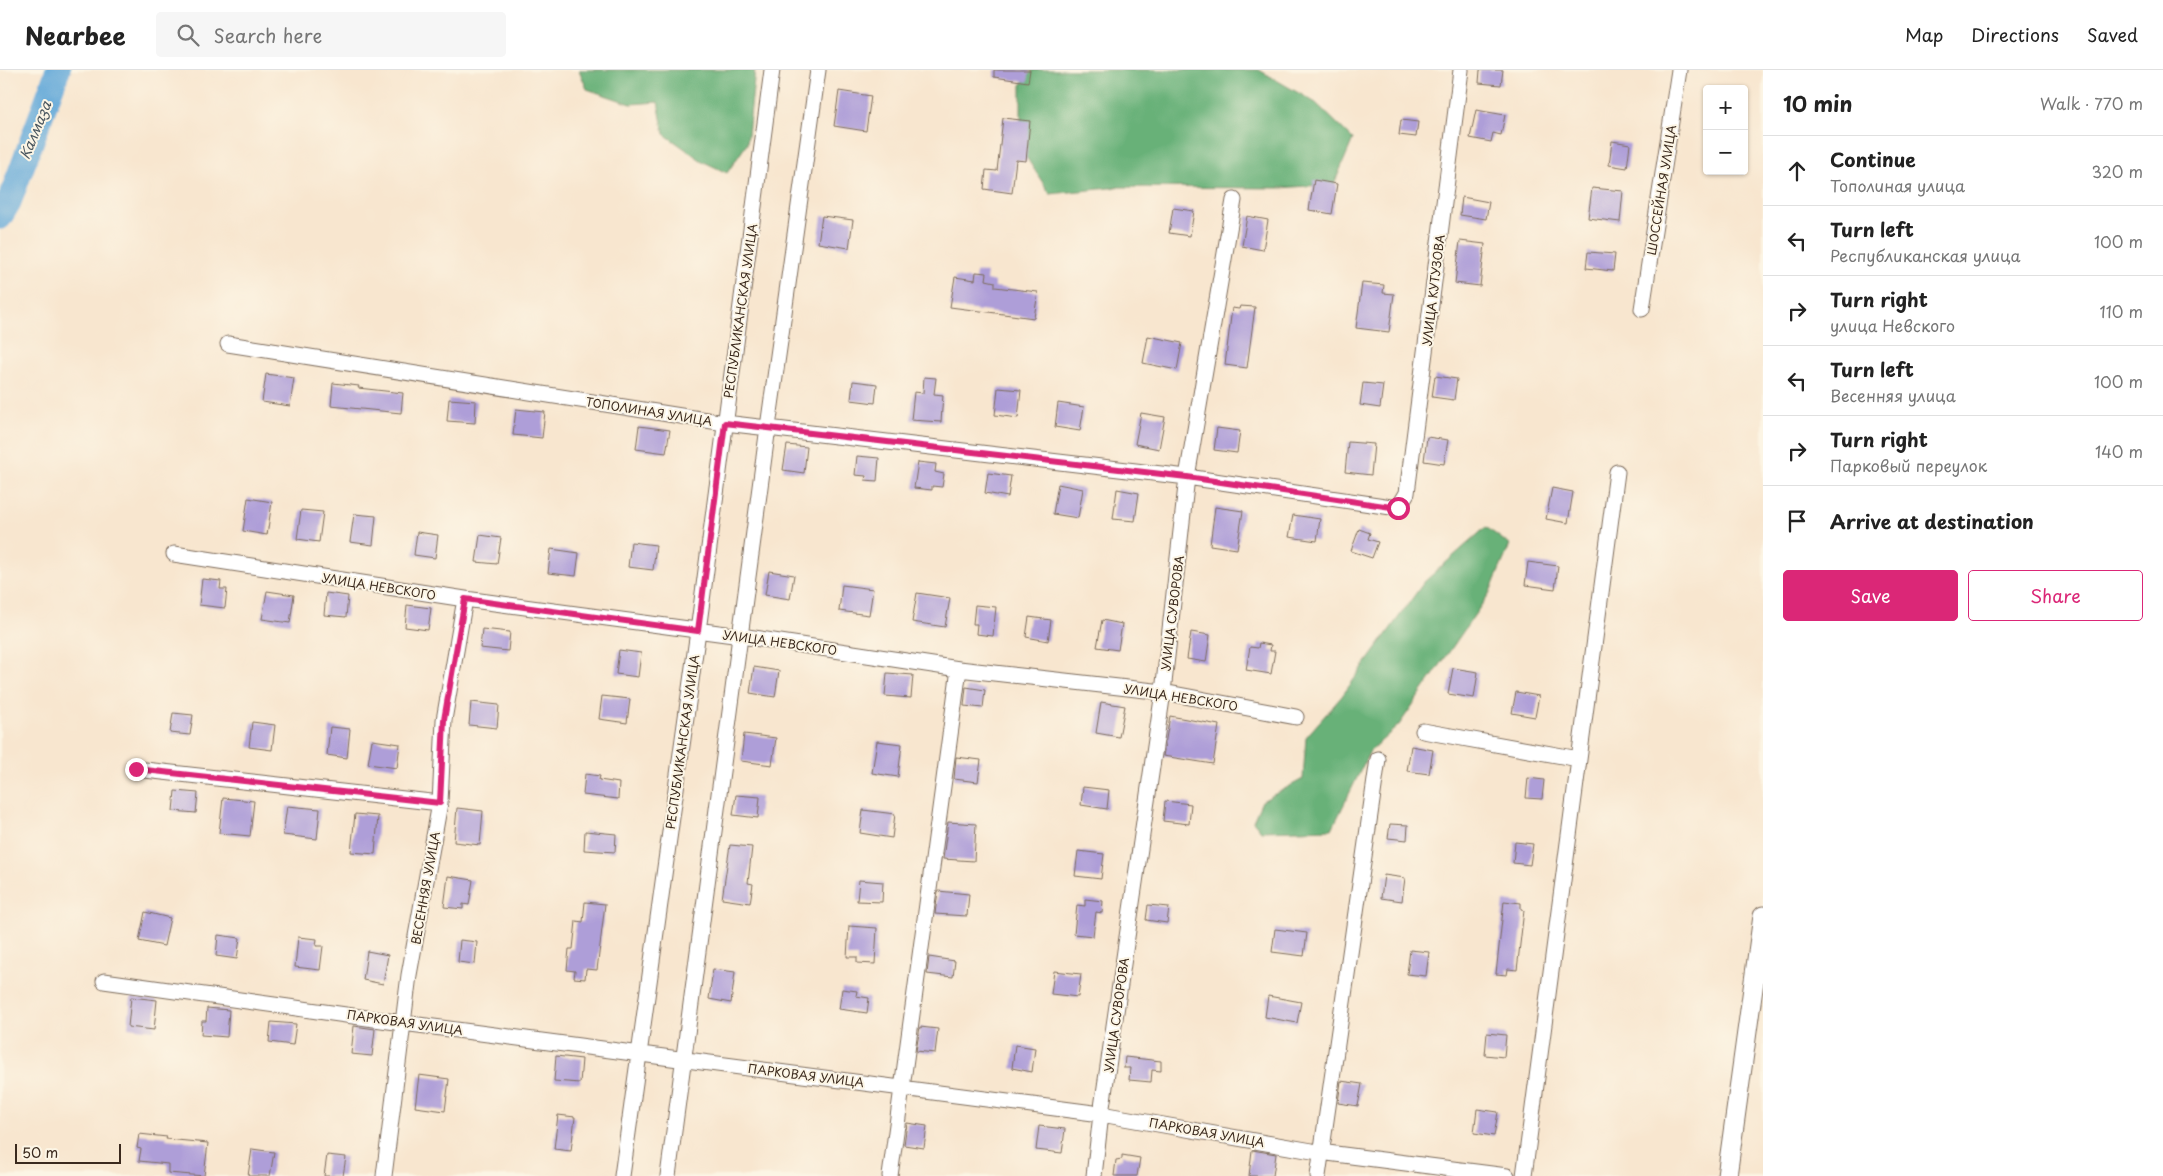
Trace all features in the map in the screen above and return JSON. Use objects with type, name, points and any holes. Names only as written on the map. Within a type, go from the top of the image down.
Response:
[{"type":"main road","points":[[1727,1176],[1763,916]]},
{"type":"street","name":"РЕСПУБЛИКАНСКАЯ УЛИЦА","points":[[622,1176],[698,631],[772,70]]},
{"type":"street","points":[[668,1176],[768,427],[818,70]]},
{"type":"street","name":"УЛИЦА КУТУЗОВА","points":[[1398,508],[1407,493],[1461,70]]},
{"type":"street","name":"ШОССЕЙНАЯ УЛИЦА","points":[[1642,309],[1679,70]]},
{"type":"street","name":"УЛИЦА СУВОРОВА","points":[[1094,1176],[1163,692],[1187,477],[1234,200]]},
{"type":"street","name":"ТОПОЛИНАЯ УЛИЦА","points":[[228,344],[725,423],[1187,477],[1398,508]]},
{"type":"street","points":[[1524,1176],[1617,472]]},
{"type":"street","name":"УЛИЦА НЕВСКОГО","points":[[174,554],[465,599],[741,636],[959,669],[1163,692],[1296,717]]},
{"type":"street","name":"ВЕСЕННЯЯ УЛИЦА","points":[[384,1176],[409,975],[440,803],[444,720],[465,599]]},
{"type":"street","points":[[890,1176],[959,669]]},
{"type":"street","points":[[1423,731],[1579,758]]},
{"type":"street","points":[[1318,1176],[1378,758]]},
{"type":"street","points":[[136,769],[440,803]]},
{"type":"street","name":"ПАРКОВАЯ УЛИЦА","points":[[104,980],[403,1023],[1102,1114],[1321,1152],[1507,1176]]},
{"type":"green space","points":[[579,70],[755,70],[747,144],[727,173],[702,161],[664,134],[658,102],[631,104],[587,89]]},
{"type":"green space","points":[[1033,70],[1259,70],[1316,103],[1353,139],[1334,184],[1281,188],[1120,187],[1050,194],[1021,149],[1021,85]]},
{"type":"green space","points":[[1486,527],[1510,545],[1489,594],[1399,725],[1370,751],[1332,829],[1261,831],[1253,821],[1262,801],[1303,779],[1306,737],[1342,696],[1424,582]]},
{"type":"building","points":[[994,70],[1030,70],[1028,82],[994,77]]},
{"type":"building","points":[[1480,70],[1503,70],[1501,85],[1479,83]]},
{"type":"building","points":[[839,91],[871,96],[866,131],[834,126]]},
{"type":"building","points":[[1476,110],[1505,115],[1501,135],[1493,133],[1491,142],[1470,138]]},
{"type":"building","points":[[1003,118],[1030,121],[1026,161],[1016,160],[1012,193],[984,189],[986,170],[997,171]]},
{"type":"building","points":[[1401,120],[1418,122],[1416,137],[1399,135]]},
{"type":"building","points":[[1612,141],[1630,144],[1627,168],[1609,165]]},
{"type":"building","points":[[1314,180],[1337,184],[1332,214],[1309,210]]},
{"type":"building","points":[[1592,188],[1623,191],[1620,222],[1588,218]]},
{"type":"building","points":[[1462,197],[1489,202],[1486,219],[1460,215]]},
{"type":"building","points":[[1173,208],[1194,211],[1190,236],[1169,233]]},
{"type":"building","points":[[822,216],[853,220],[849,248],[818,243]]},
{"type":"building","points":[[1247,216],[1268,220],[1263,250],[1242,246]]},
{"type":"building","points":[[1460,241],[1485,244],[1480,286],[1455,283]]},
{"type":"building","points":[[1588,252],[1615,254],[1613,271],[1586,268]]},
{"type":"building","points":[[976,272],[987,273],[986,280],[995,282],[995,287],[1038,292],[1034,318],[950,307],[955,277],[975,280]]},
{"type":"building","points":[[1362,283],[1384,285],[1383,293],[1394,294],[1389,332],[1356,328]]},
{"type":"building","points":[[1240,306],[1255,307],[1247,368],[1225,365],[1232,308],[1239,309]]},
{"type":"building","points":[[1148,336],[1182,343],[1177,370],[1143,363]]},
{"type":"building","points":[[266,374],[294,378],[290,406],[262,402]]},
{"type":"building","points":[[1435,376],[1457,379],[1454,400],[1432,397]]},
{"type":"building","points":[[924,377],[936,378],[934,394],[943,395],[941,422],[911,420],[914,392],[923,393]]},
{"type":"building","points":[[853,381],[877,384],[875,403],[851,400]]},
{"type":"building","points":[[333,383],[403,393],[401,413],[331,406]]},
{"type":"building","points":[[1363,383],[1383,385],[1380,408],[1360,405]]},
{"type":"building","points":[[998,388],[1021,390],[1018,418],[995,415]]},
{"type":"building","points":[[449,399],[476,401],[475,423],[447,421]]},
{"type":"building","points":[[1058,403],[1084,407],[1080,431],[1055,427]]},
{"type":"building","points":[[516,409],[545,412],[542,438],[513,435]]},
{"type":"building","points":[[1141,413],[1165,417],[1159,449],[1135,444]]},
{"type":"building","points":[[639,426],[670,430],[666,453],[636,449]]},
{"type":"building","points":[[1217,428],[1240,431],[1237,453],[1214,450]]},
{"type":"building","points":[[1427,437],[1448,440],[1444,464],[1424,461]]},
{"type":"building","points":[[1348,442],[1374,444],[1371,475],[1345,472]]},
{"type":"building","points":[[787,445],[807,447],[804,473],[783,470]]},
{"type":"building","points":[[857,456],[879,458],[877,481],[865,480],[866,476],[855,475]]},
{"type":"building","points":[[918,462],[936,464],[935,472],[944,474],[942,487],[932,486],[932,490],[914,488]]},
{"type":"building","points":[[988,473],[1011,476],[1008,497],[985,493]]},
{"type":"building","points":[[1058,484],[1083,489],[1078,518],[1053,514]]},
{"type":"building","points":[[1552,488],[1573,492],[1568,523],[1546,519]]},
{"type":"building","points":[[1117,489],[1139,493],[1135,521],[1113,519]]},
{"type":"building","points":[[248,498],[272,502],[267,535],[243,531]]},
{"type":"building","points":[[1215,507],[1243,511],[1237,549],[1210,545]]},
{"type":"building","points":[[301,510],[323,512],[319,542],[297,539]]},
{"type":"building","points":[[354,514],[376,516],[373,545],[350,542]]},
{"type":"building","points":[[1293,515],[1320,519],[1317,541],[1289,537]]},
{"type":"building","points":[[1359,529],[1370,533],[1368,539],[1378,542],[1372,558],[1351,551]]},
{"type":"building","points":[[417,532],[438,535],[435,558],[414,555]]},
{"type":"building","points":[[480,535],[501,538],[497,564],[476,562]]},
{"type":"building","points":[[631,542],[656,545],[653,570],[628,567]]},
{"type":"building","points":[[551,549],[579,553],[576,576],[548,573]]},
{"type":"building","points":[[1528,562],[1558,566],[1555,589],[1525,585]]},
{"type":"building","points":[[769,571],[794,575],[790,599],[765,595]]},
{"type":"building","points":[[202,579],[221,581],[220,589],[227,589],[225,608],[199,605]]},
{"type":"building","points":[[842,585],[873,589],[869,615],[839,611]]},
{"type":"building","points":[[267,591],[294,595],[290,623],[262,619]]},
{"type":"building","points":[[326,593],[348,596],[346,617],[324,615]]},
{"type":"building","points":[[917,593],[950,598],[945,627],[912,622]]},
{"type":"building","points":[[407,605],[431,608],[428,630],[405,627]]},
{"type":"building","points":[[975,605],[996,607],[993,636],[976,634],[977,624],[973,624]]},
{"type":"building","points":[[1029,617],[1051,620],[1048,641],[1026,637]]},
{"type":"building","points":[[1102,620],[1122,624],[1118,650],[1097,647]]},
{"type":"building","points":[[482,629],[510,632],[508,651],[480,648]]},
{"type":"building","points":[[1191,632],[1210,635],[1206,662],[1187,659]]},
{"type":"building","points":[[1259,643],[1271,645],[1270,651],[1275,651],[1271,674],[1246,670],[1250,647],[1258,648]]},
{"type":"building","points":[[619,650],[641,653],[638,677],[616,674]]},
{"type":"building","points":[[754,667],[779,671],[775,697],[750,693]]},
{"type":"building","points":[[1453,668],[1478,672],[1474,698],[1448,694]]},
{"type":"building","points":[[887,673],[913,675],[911,698],[885,696]]},
{"type":"building","points":[[966,687],[985,690],[983,708],[964,706]]},
{"type":"building","points":[[1516,692],[1539,696],[1535,717],[1512,713]]},
{"type":"building","points":[[602,696],[630,699],[627,723],[599,719]]},
{"type":"building","points":[[471,702],[499,705],[497,728],[469,725]]},
{"type":"building","points":[[1101,702],[1125,706],[1119,737],[1096,733]]},
{"type":"building","points":[[173,713],[193,715],[190,735],[170,733]]},
{"type":"building","points":[[1170,716],[1219,725],[1213,764],[1163,756]]},
{"type":"building","points":[[252,722],[275,725],[272,750],[249,747]]},
{"type":"building","points":[[330,727],[350,729],[347,758],[327,755]]},
{"type":"building","points":[[744,734],[776,738],[772,765],[741,761]]},
{"type":"building","points":[[372,740],[400,744],[397,768],[368,764]]},
{"type":"building","points":[[877,741],[902,744],[898,777],[872,773]]},
{"type":"building","points":[[1411,746],[1433,750],[1429,774],[1407,771]]},
{"type":"building","points":[[956,757],[981,760],[978,782],[954,779]]},
{"type":"building","points":[[585,774],[600,776],[599,780],[619,783],[618,799],[583,795]]},
{"type":"building","points":[[1528,778],[1544,780],[1542,799],[1526,798]]},
{"type":"building","points":[[1083,787],[1109,790],[1107,809],[1081,805]]},
{"type":"building","points":[[175,791],[198,793],[196,813],[173,811]]},
{"type":"building","points":[[736,795],[760,797],[758,818],[733,815]]},
{"type":"building","points":[[223,798],[254,801],[250,836],[219,833]]},
{"type":"building","points":[[1165,801],[1191,804],[1189,824],[1163,821]]},
{"type":"building","points":[[287,806],[320,809],[317,839],[283,835]]},
{"type":"building","points":[[457,808],[483,811],[480,845],[454,842]]},
{"type":"building","points":[[863,810],[895,814],[892,838],[860,833]]},
{"type":"building","points":[[355,814],[378,816],[375,854],[351,852]]},
{"type":"building","points":[[948,822],[976,824],[974,861],[943,859]]},
{"type":"building","points":[[1390,824],[1408,825],[1407,840],[1388,838]]},
{"type":"building","points":[[585,831],[616,834],[615,852],[584,850]]},
{"type":"building","points":[[1515,842],[1533,844],[1530,865],[1513,863]]},
{"type":"building","points":[[730,845],[752,847],[748,883],[753,884],[750,903],[722,899]]},
{"type":"building","points":[[1078,851],[1104,854],[1101,879],[1075,876]]},
{"type":"building","points":[[1384,875],[1405,878],[1402,901],[1381,898]]},
{"type":"building","points":[[448,876],[473,880],[469,905],[463,904],[463,909],[444,907]]},
{"type":"building","points":[[859,880],[883,882],[882,902],[857,901]]},
{"type":"building","points":[[938,891],[969,894],[967,916],[935,914]]},
{"type":"building","points":[[1085,899],[1103,901],[1102,913],[1096,912],[1093,936],[1074,934],[1077,905],[1085,906]]},
{"type":"building","points":[[1504,901],[1521,903],[1521,909],[1524,910],[1517,970],[1508,969],[1507,975],[1496,974]]},
{"type":"building","points":[[585,902],[605,904],[597,970],[586,969],[585,979],[574,978],[575,971],[567,970],[569,949],[573,949],[576,921],[583,922]]},
{"type":"building","points":[[1148,905],[1169,907],[1167,923],[1146,920]]},
{"type":"building","points":[[145,912],[170,918],[164,946],[139,941]]},
{"type":"building","points":[[849,926],[877,928],[875,964],[857,963],[857,957],[847,957]]},
{"type":"building","points":[[1275,929],[1307,933],[1304,956],[1272,952]]},
{"type":"building","points":[[218,935],[240,938],[237,959],[216,956]]},
{"type":"building","points":[[298,937],[317,939],[316,946],[323,946],[320,970],[295,967]]},
{"type":"building","points":[[460,940],[477,942],[475,964],[458,962]]},
{"type":"building","points":[[1410,950],[1429,952],[1426,976],[1407,974]]},
{"type":"building","points":[[367,951],[388,955],[383,984],[363,980]]},
{"type":"building","points":[[929,957],[955,961],[953,977],[927,974]]},
{"type":"building","points":[[713,969],[735,972],[731,1003],[709,999]]},
{"type":"building","points":[[1054,971],[1081,974],[1078,997],[1051,994]]},
{"type":"building","points":[[842,989],[857,991],[856,996],[869,998],[867,1013],[839,1009]]},
{"type":"building","points":[[1268,996],[1301,1002],[1297,1023],[1265,1017]]},
{"type":"building","points":[[131,997],[157,1000],[154,1030],[128,1027]]},
{"type":"building","points":[[207,1008],[229,1010],[227,1037],[201,1035],[202,1021],[206,1021]]},
{"type":"building","points":[[271,1022],[296,1024],[293,1045],[269,1042]]},
{"type":"building","points":[[354,1026],[375,1029],[372,1056],[351,1054]]},
{"type":"building","points":[[920,1027],[938,1029],[935,1053],[916,1051]]},
{"type":"building","points":[[1487,1033],[1506,1035],[1504,1057],[1485,1055]]},
{"type":"building","points":[[1015,1045],[1035,1048],[1032,1072],[1012,1068]]},
{"type":"building","points":[[556,1056],[582,1059],[580,1083],[554,1081]]},
{"type":"building","points":[[1125,1057],[1161,1061],[1161,1071],[1152,1070],[1151,1082],[1129,1080],[1130,1068],[1124,1068]]},
{"type":"building","points":[[419,1075],[449,1079],[445,1111],[415,1107]]},
{"type":"building","points":[[1341,1081],[1362,1084],[1358,1106],[1338,1103]]},
{"type":"building","points":[[1477,1109],[1498,1112],[1494,1136],[1474,1133]]},
{"type":"building","points":[[558,1115],[575,1117],[571,1151],[554,1149]]},
{"type":"building","points":[[907,1123],[927,1126],[924,1148],[904,1145]]},
{"type":"building","points":[[1039,1126],[1065,1129],[1062,1153],[1036,1150]]},
{"type":"building","points":[[139,1134],[208,1143],[204,1176],[168,1173],[168,1164],[139,1161],[141,1149],[137,1148]]},
{"type":"building","points":[[252,1149],[274,1152],[270,1176],[248,1176]]},
{"type":"building","points":[[1252,1150],[1276,1154],[1273,1176],[1249,1176]]},
{"type":"building","points":[[327,1155],[346,1157],[343,1176],[324,1176]]},
{"type":"building","points":[[1122,1155],[1140,1158],[1137,1176],[1114,1176],[1116,1160],[1122,1159]]},
{"type":"waterway","name":"Калмаза","points":[[0,217],[9,202],[58,70]]},
{"type":"route","points":[[136,769],[440,803],[444,720],[465,599],[698,631],[725,423],[1187,477],[1398,508]]}]
